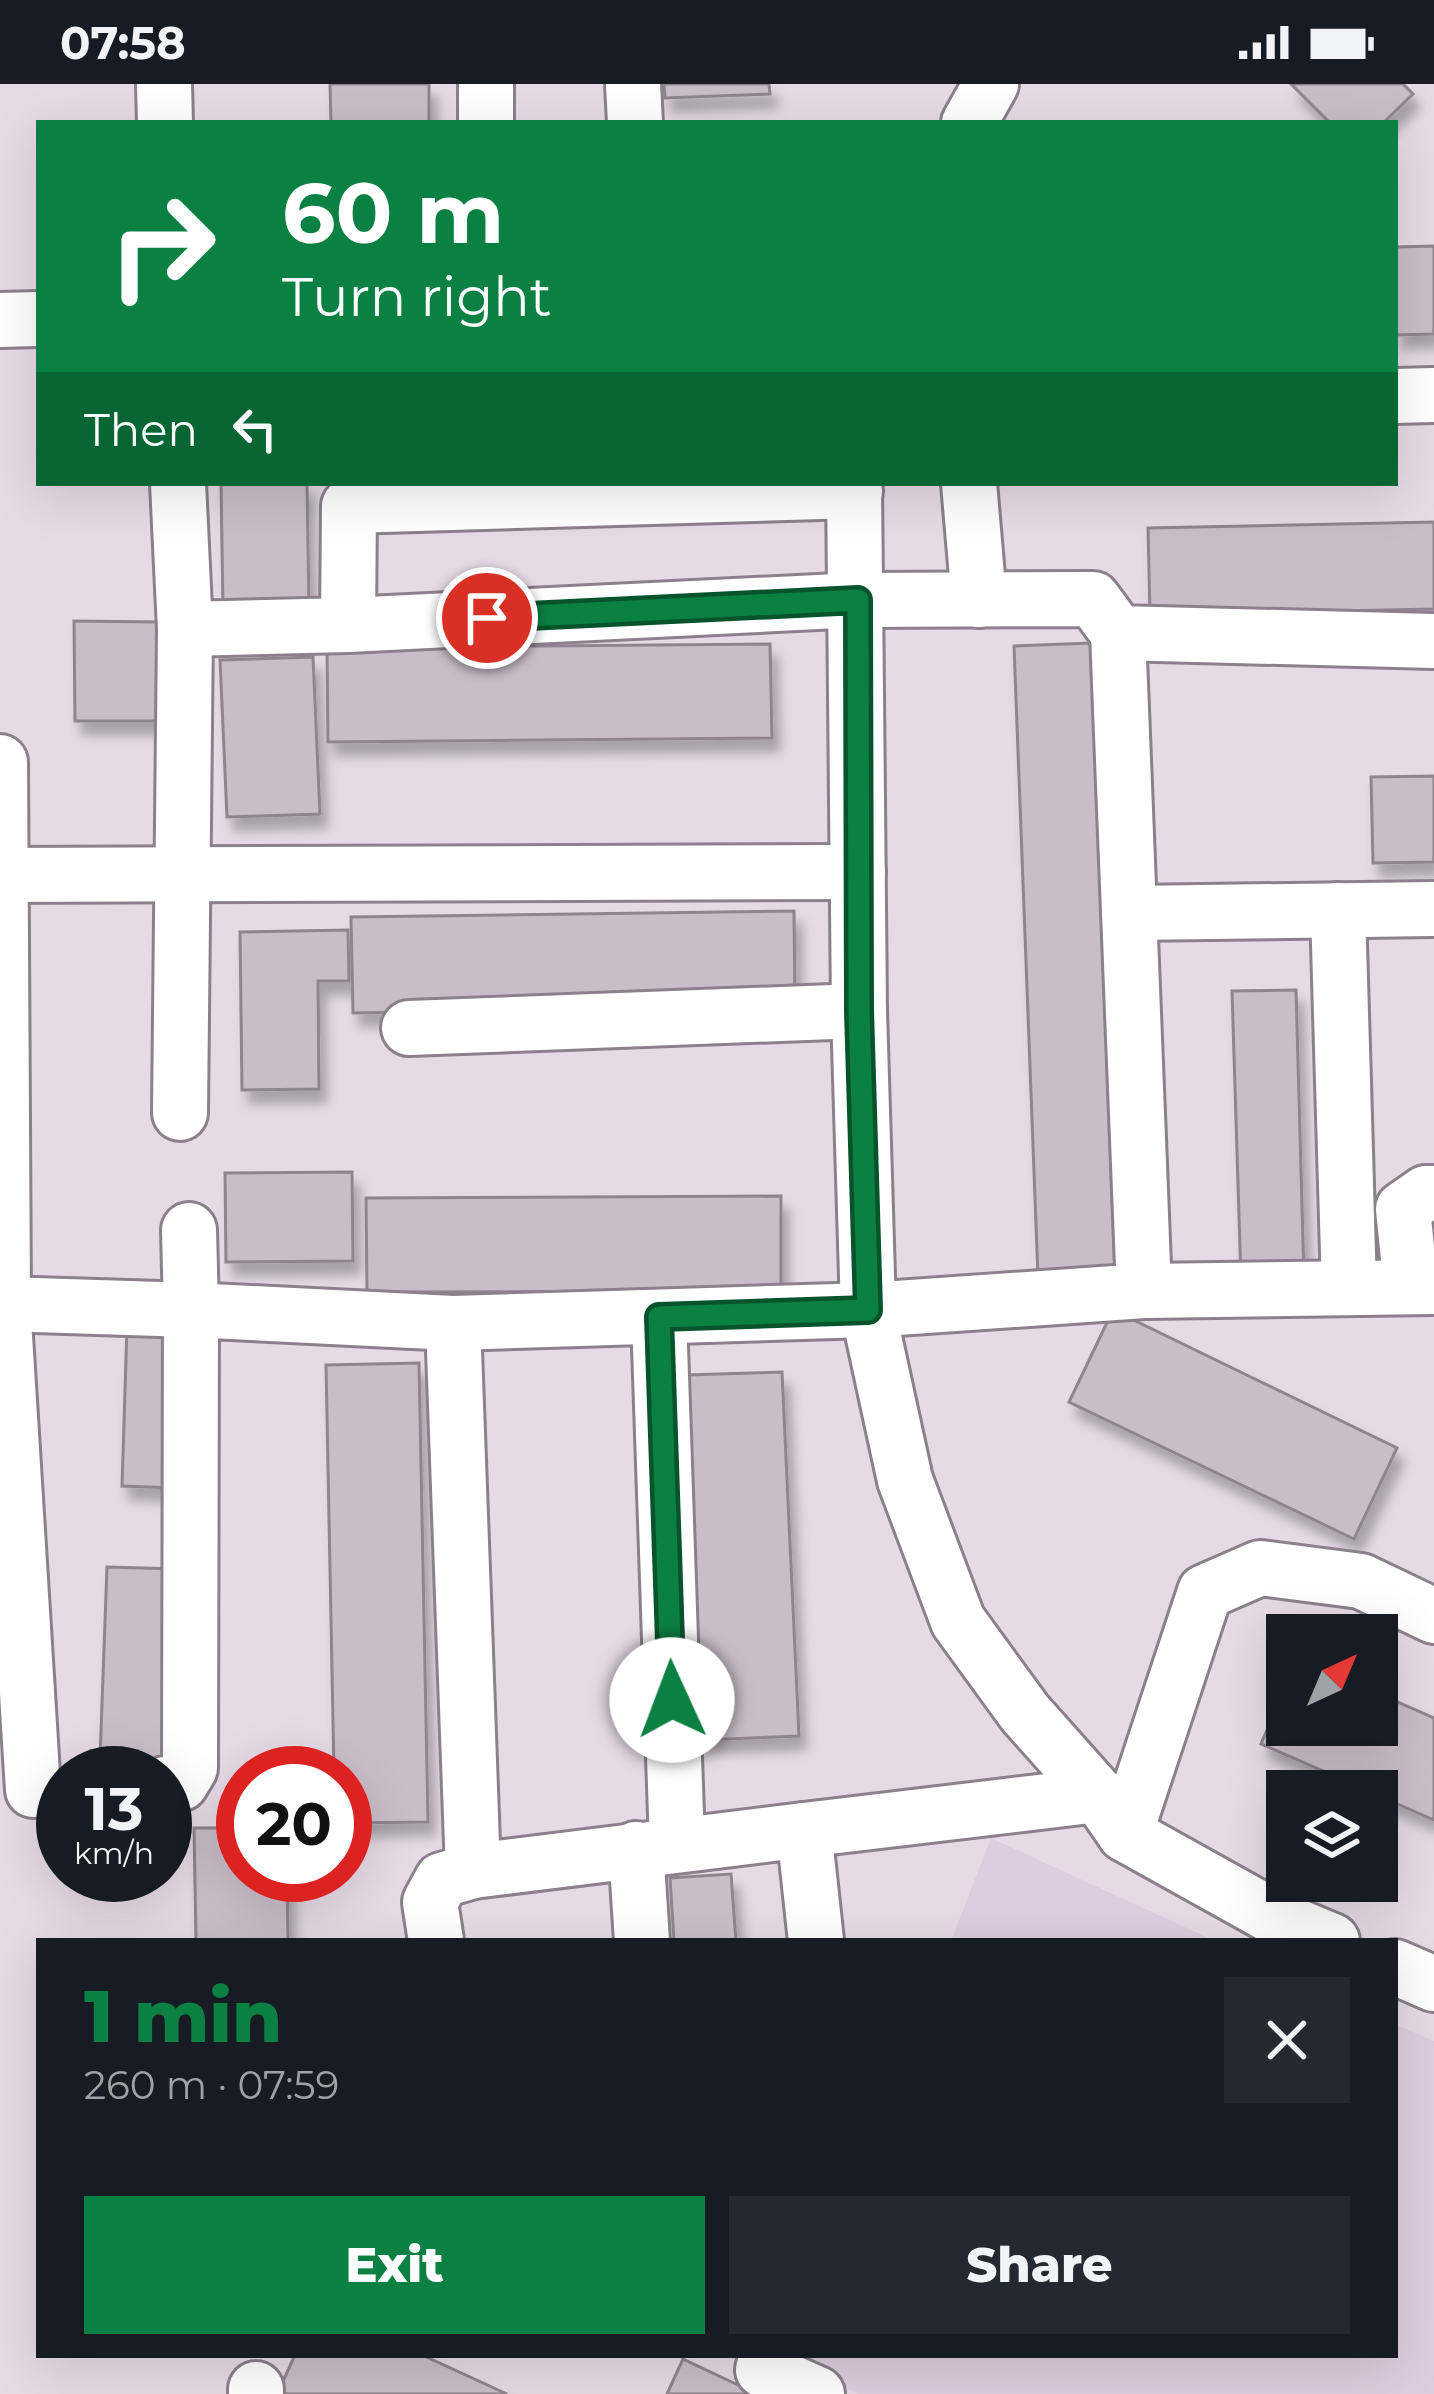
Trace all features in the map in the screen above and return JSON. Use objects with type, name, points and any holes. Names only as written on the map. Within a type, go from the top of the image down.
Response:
[{"type":"lane","points":[[164,84],[165,120]]},
{"type":"lane","points":[[486,84],[486,120]]},
{"type":"lane","points":[[633,84],[635,120]]},
{"type":"lane","points":[[971,120],[991,84]]},
{"type":"lane","points":[[0,320],[36,320]]},
{"type":"lane","points":[[1398,396],[1434,395]]},
{"type":"lane","points":[[178,486],[185,629],[180,1114]]},
{"type":"lane","points":[[969,486],[979,600]]},
{"type":"lane","points":[[348,625],[349,506],[855,487],[859,1011],[868,1310],[905,1480],[958,1621],[1025,1713],[1111,1815],[1274,1917],[1325,1938]]},
{"type":"lane","points":[[185,629],[858,600],[1093,599],[1118,633],[1144,1291]]},
{"type":"lane","points":[[1118,633],[1434,641]]},
{"type":"lane","points":[[0,762],[3,1304],[32,1790]]},
{"type":"lane","points":[[2,875],[858,872]]},
{"type":"lane","points":[[1129,913],[1434,909]]},
{"type":"lane","points":[[1338,910],[1349,1288]]},
{"type":"lane","points":[[409,1028],[859,1011]]},
{"type":"lane","points":[[3,1304],[453,1323],[868,1310],[1144,1291],[1423,1287],[1402,1209],[1434,1193]]},
{"type":"lane","points":[[189,1230],[190,1746]]},
{"type":"lane","points":[[642,1938],[657,1846],[659,1317]]},
{"type":"lane","points":[[453,1323],[473,1871]]},
{"type":"lane","points":[[1111,1815],[1205,1592],[1260,1568],[1360,1581],[1434,1616]]},
{"type":"lane","points":[[436,1938],[430,1902],[442,1880],[473,1871],[804,1830],[1111,1815]]},
{"type":"lane","points":[[804,1830],[816,1938]]},
{"type":"lane","points":[[1398,1968],[1434,1984]]},
{"type":"lane","points":[[751,2360],[817,2394]]},
{"type":"shaded area","points":[[991,1838],[1208,1938],[952,1938]]},
{"type":"shaded area","points":[[1398,2025],[1434,2041],[1434,2394],[860,2394],[788,2362],[789,2358],[1398,2358]]},
{"type":"building","points":[[330,84],[429,84],[429,120],[331,120]]},
{"type":"building","points":[[664,84],[769,84],[770,94],[665,98]]},
{"type":"building","points":[[1291,84],[1403,84],[1413,94],[1386,120],[1327,120]]},
{"type":"building","points":[[1434,246],[1434,334],[1398,335],[1398,247]]},
{"type":"building","points":[[221,486],[307,486],[309,608],[223,609]]},
{"type":"building","points":[[1434,522],[1434,609],[1150,615],[1148,528]]},
{"type":"building","points":[[74,621],[158,622],[159,721],[75,721]]},
{"type":"building","points":[[1091,643],[1115,1275],[1038,1277],[1014,646]]},
{"type":"building","points":[[770,644],[772,738],[328,742],[327,648]]},
{"type":"building","points":[[313,657],[320,814],[227,817],[220,660]]},
{"type":"building","points":[[1434,776],[1434,862],[1373,863],[1371,777]]},
{"type":"building","points":[[794,911],[795,1006],[353,1013],[351,917]]},
{"type":"building","points":[[348,930],[349,981],[318,981],[319,1089],[242,1090],[240,932]]},
{"type":"building","points":[[1296,990],[1304,1278],[1241,1280],[1232,991]]},
{"type":"building","points":[[352,1172],[353,1261],[226,1262],[225,1173]]},
{"type":"building","points":[[781,1196],[781,1291],[367,1292],[366,1198]]},
{"type":"building","points":[[1113,1310],[1397,1448],[1354,1539],[1069,1402]]},
{"type":"building","points":[[127,1326],[179,1327],[174,1488],[122,1486]]},
{"type":"building","points":[[419,1363],[428,1822],[372,1823],[372,1746],[333,1746],[326,1365]]},
{"type":"building","points":[[782,1372],[799,1736],[702,1740],[686,1375]]},
{"type":"building","points":[[107,1567],[178,1569],[172,1746],[100,1746]]},
{"type":"building","points":[[1398,1702],[1434,1718],[1434,1820],[1398,1804],[1398,1770],[1321,1770],[1261,1744],[1266,1732],[1266,1746],[1398,1746]]},
{"type":"building","points":[[194,1828],[216,1828],[216,1902],[287,1902],[288,1938],[196,1938]]},
{"type":"building","points":[[731,1874],[736,1938],[674,1938],[670,1878]]},
{"type":"building","points":[[294,2358],[429,2358],[507,2394],[287,2394],[279,2390]]},
{"type":"building","points":[[683,2359],[757,2394],[667,2394]]},
{"type":"route","points":[[487,618],[858,600],[859,1011],[868,1310],[659,1317],[672,1700]]}]
